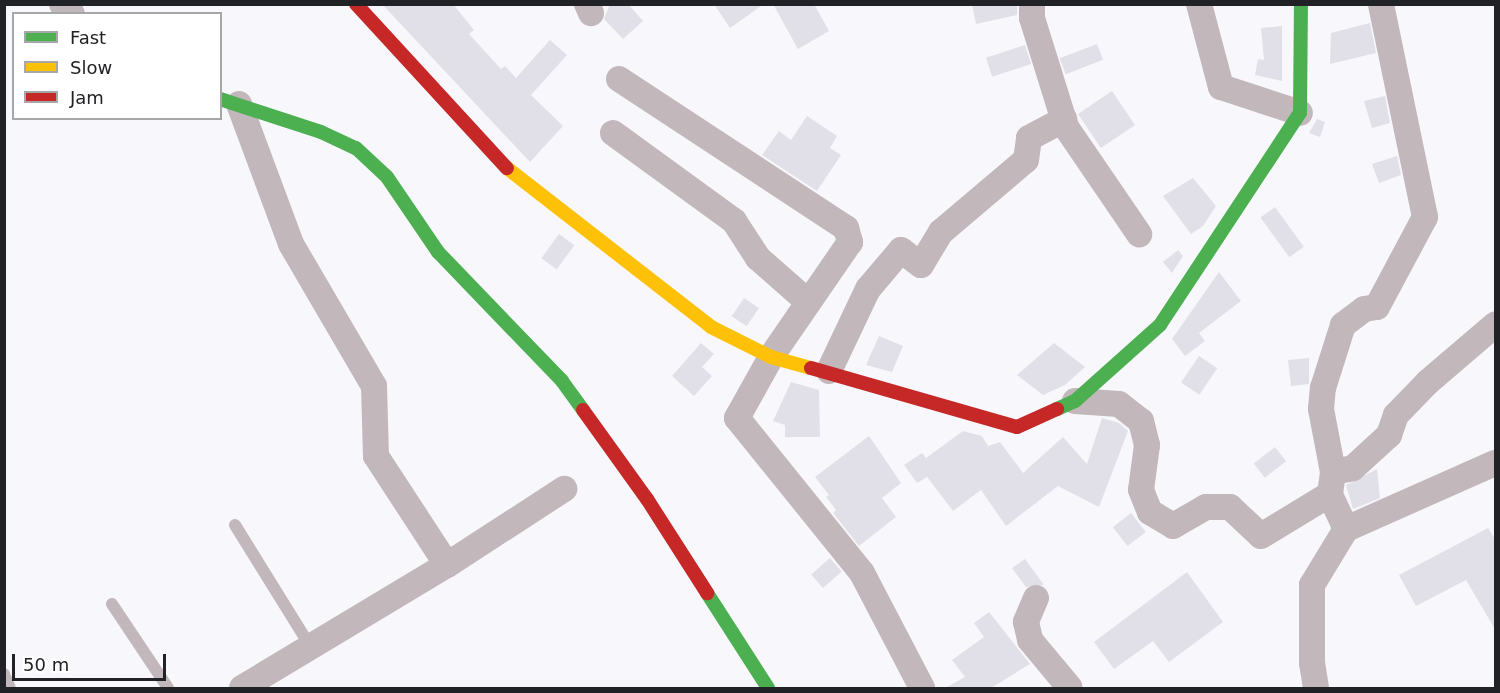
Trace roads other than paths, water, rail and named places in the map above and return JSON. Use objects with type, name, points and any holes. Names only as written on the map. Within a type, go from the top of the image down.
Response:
[{"type":"street","points":[[356,4],[510,172],[711,327],[771,357],[829,371],[1017,427],[1075,401],[1160,325],[1300,113],[1301,4]]},
{"type":"street","points":[[1032,4],[1032,18],[1064,119],[1139,234]]},
{"type":"street","points":[[1199,4],[1221,87],[1300,113]]},
{"type":"street","points":[[1346,530],[1332,483],[1321,409],[1323,388],[1343,325],[1364,309],[1377,307],[1425,217],[1381,4]]},
{"type":"street","points":[[619,79],[846,228],[850,242],[771,357],[737,418],[862,573],[922,688]]},
{"type":"street","points":[[230,101],[291,243],[374,386],[376,456],[447,565]]},
{"type":"street","points":[[230,101],[282,117],[356,148],[387,177],[438,252],[562,381],[647,499],[768,688]]},
{"type":"street","points":[[829,371],[868,289],[901,250],[921,265],[941,232],[1026,160],[1029,138],[1064,119]]},
{"type":"street","points":[[612,133],[734,221],[758,258],[808,302]]},
{"type":"street","points":[[1075,401],[1119,404],[1142,421],[1147,445],[1141,490],[1150,512],[1173,526],[1206,507],[1230,507],[1261,536],[1353,468],[1389,435],[1396,415],[1428,382],[1496,324]]},
{"type":"street","points":[[1316,688],[1312,663],[1312,585],[1346,530],[1495,463]]},
{"type":"street","points":[[242,688],[447,565],[564,489]]},
{"type":"street","points":[[1036,598],[1026,622],[1030,640],[1070,688]]},
{"type":"lane","points":[[235,525],[310,646]]},
{"type":"lane","points":[[112,604],[168,688]]},
{"type":"lane","points":[[4,674],[10,688]]}]
